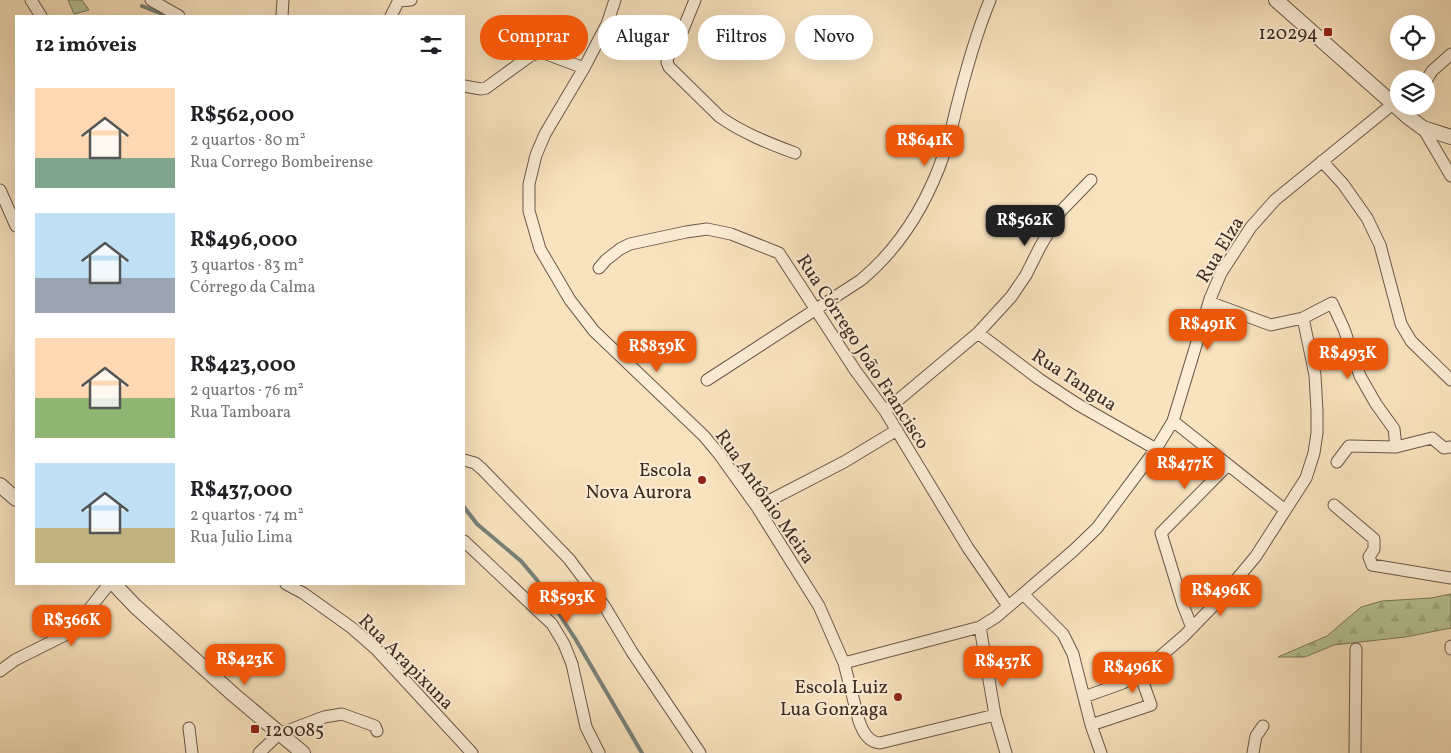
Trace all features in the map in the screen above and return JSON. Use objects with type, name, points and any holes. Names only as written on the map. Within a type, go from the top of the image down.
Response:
[{"type":"street","points":[[31,0],[40,15]]},
{"type":"street","points":[[151,0],[177,15]]},
{"type":"street","points":[[282,15],[283,0]]},
{"type":"street","points":[[392,15],[399,0],[411,0]]},
{"type":"street","name":"Rua Antônio Meira","points":[[615,0],[607,24],[584,68],[545,134],[534,165],[529,184],[529,211],[540,249],[570,300],[594,331],[704,436],[757,507],[819,606],[844,663],[862,729],[873,742],[880,743],[995,715]]},
{"type":"street","points":[[695,0],[678,42],[668,57],[669,67],[720,117],[730,124],[765,142],[795,153]]},
{"type":"street","points":[[707,380],[861,280],[881,264],[898,244],[914,219],[945,153],[973,47],[990,0]]},
{"type":"street","points":[[1276,0],[1390,100]]},
{"type":"street","points":[[465,86],[486,88],[530,56],[538,53],[544,53],[584,68]]},
{"type":"street","points":[[1433,70],[1451,54]]},
{"type":"street","name":"Rua Elza","points":[[844,663],[980,627],[996,617],[1073,552],[1097,528],[1156,449],[1173,421],[1209,302],[1221,273],[1250,226],[1276,200],[1390,106]]},
{"type":"street","points":[[1413,115],[1451,176]]},
{"type":"street","points":[[1423,128],[1451,137]]},
{"type":"street","points":[[1322,161],[1343,184],[1367,218],[1377,238],[1400,324],[1411,341],[1451,380]]},
{"type":"street","points":[[885,411],[978,333],[1011,297],[1026,275],[1061,211],[1091,180]]},
{"type":"street","points":[[0,190],[15,224]]},
{"type":"street","name":"Rua Córrego João Francisco","points":[[599,268],[606,260],[630,244],[707,229],[722,231],[779,253],[814,310],[885,411],[968,548],[1008,606]]},
{"type":"street","points":[[1209,302],[1270,325],[1303,318],[1332,303],[1344,330],[1360,376],[1376,404],[1394,429],[1396,447]]},
{"type":"street","points":[[1084,697],[1123,683],[1140,674],[1192,628],[1221,598],[1256,556],[1306,478],[1314,453],[1317,433],[1315,375],[1303,318]]},
{"type":"street","name":"Rua Tangua","points":[[978,333],[1039,379],[1071,400],[1156,449]]},
{"type":"street","points":[[1173,421],[1285,510]]},
{"type":"street","points":[[757,507],[844,462],[896,430]]},
{"type":"street","points":[[1336,462],[1349,446],[1396,447],[1432,438],[1444,448],[1451,447]]},
{"type":"street","points":[[465,460],[475,463],[482,469],[569,559],[605,607],[632,652],[700,753]]},
{"type":"street","points":[[1192,628],[1183,605],[1162,533],[1228,465]]},
{"type":"street","points":[[0,485],[15,498]]},
{"type":"street","points":[[1334,505],[1374,540],[1374,549],[1369,557],[1372,565],[1451,578]]},
{"type":"street","points":[[465,543],[552,624],[564,644],[572,664],[586,727],[599,753]]},
{"type":"street","points":[[0,671],[15,660],[67,634],[76,626],[108,585]]},
{"type":"street","points":[[115,585],[135,606],[234,695],[303,753]]},
{"type":"street","name":"Rua Arapixuna","points":[[288,585],[303,593],[352,628],[376,649],[472,753]]},
{"type":"street","points":[[1023,594],[1063,634],[1073,654],[1091,725],[1101,753]]},
{"type":"street","points":[[980,627],[995,715],[1006,753]]},
{"type":"street","points":[[1355,753],[1356,649]]},
{"type":"street","points":[[1091,725],[1151,705],[1140,674]]},
{"type":"street","points":[[259,753],[279,734],[308,721],[324,717],[342,714],[375,726],[377,731]]},
{"type":"street","points":[[1252,753],[1256,736],[1262,726]]},
{"type":"street","points":[[188,728],[192,753]]},
{"type":"green space","points":[[68,0],[82,0],[89,10],[74,14]]},
{"type":"green space","points":[[1451,594],[1451,628],[1405,637],[1334,645],[1305,657],[1278,657],[1327,636],[1361,607],[1382,601],[1431,598]]},
{"type":"waterway","points":[[142,6],[164,15]]},
{"type":"waterway","points":[[465,508],[477,524],[521,561],[537,580],[576,640],[642,753]]},
{"type":"place","name":"120294","points":[[1328,32]]},
{"type":"place","name":"Escola Nova Aurora","points":[[702,480]]},
{"type":"place","name":"Escola Luiz Lua Gonzaga","points":[[898,697]]},
{"type":"place","name":"120085","points":[[255,729]]}]
